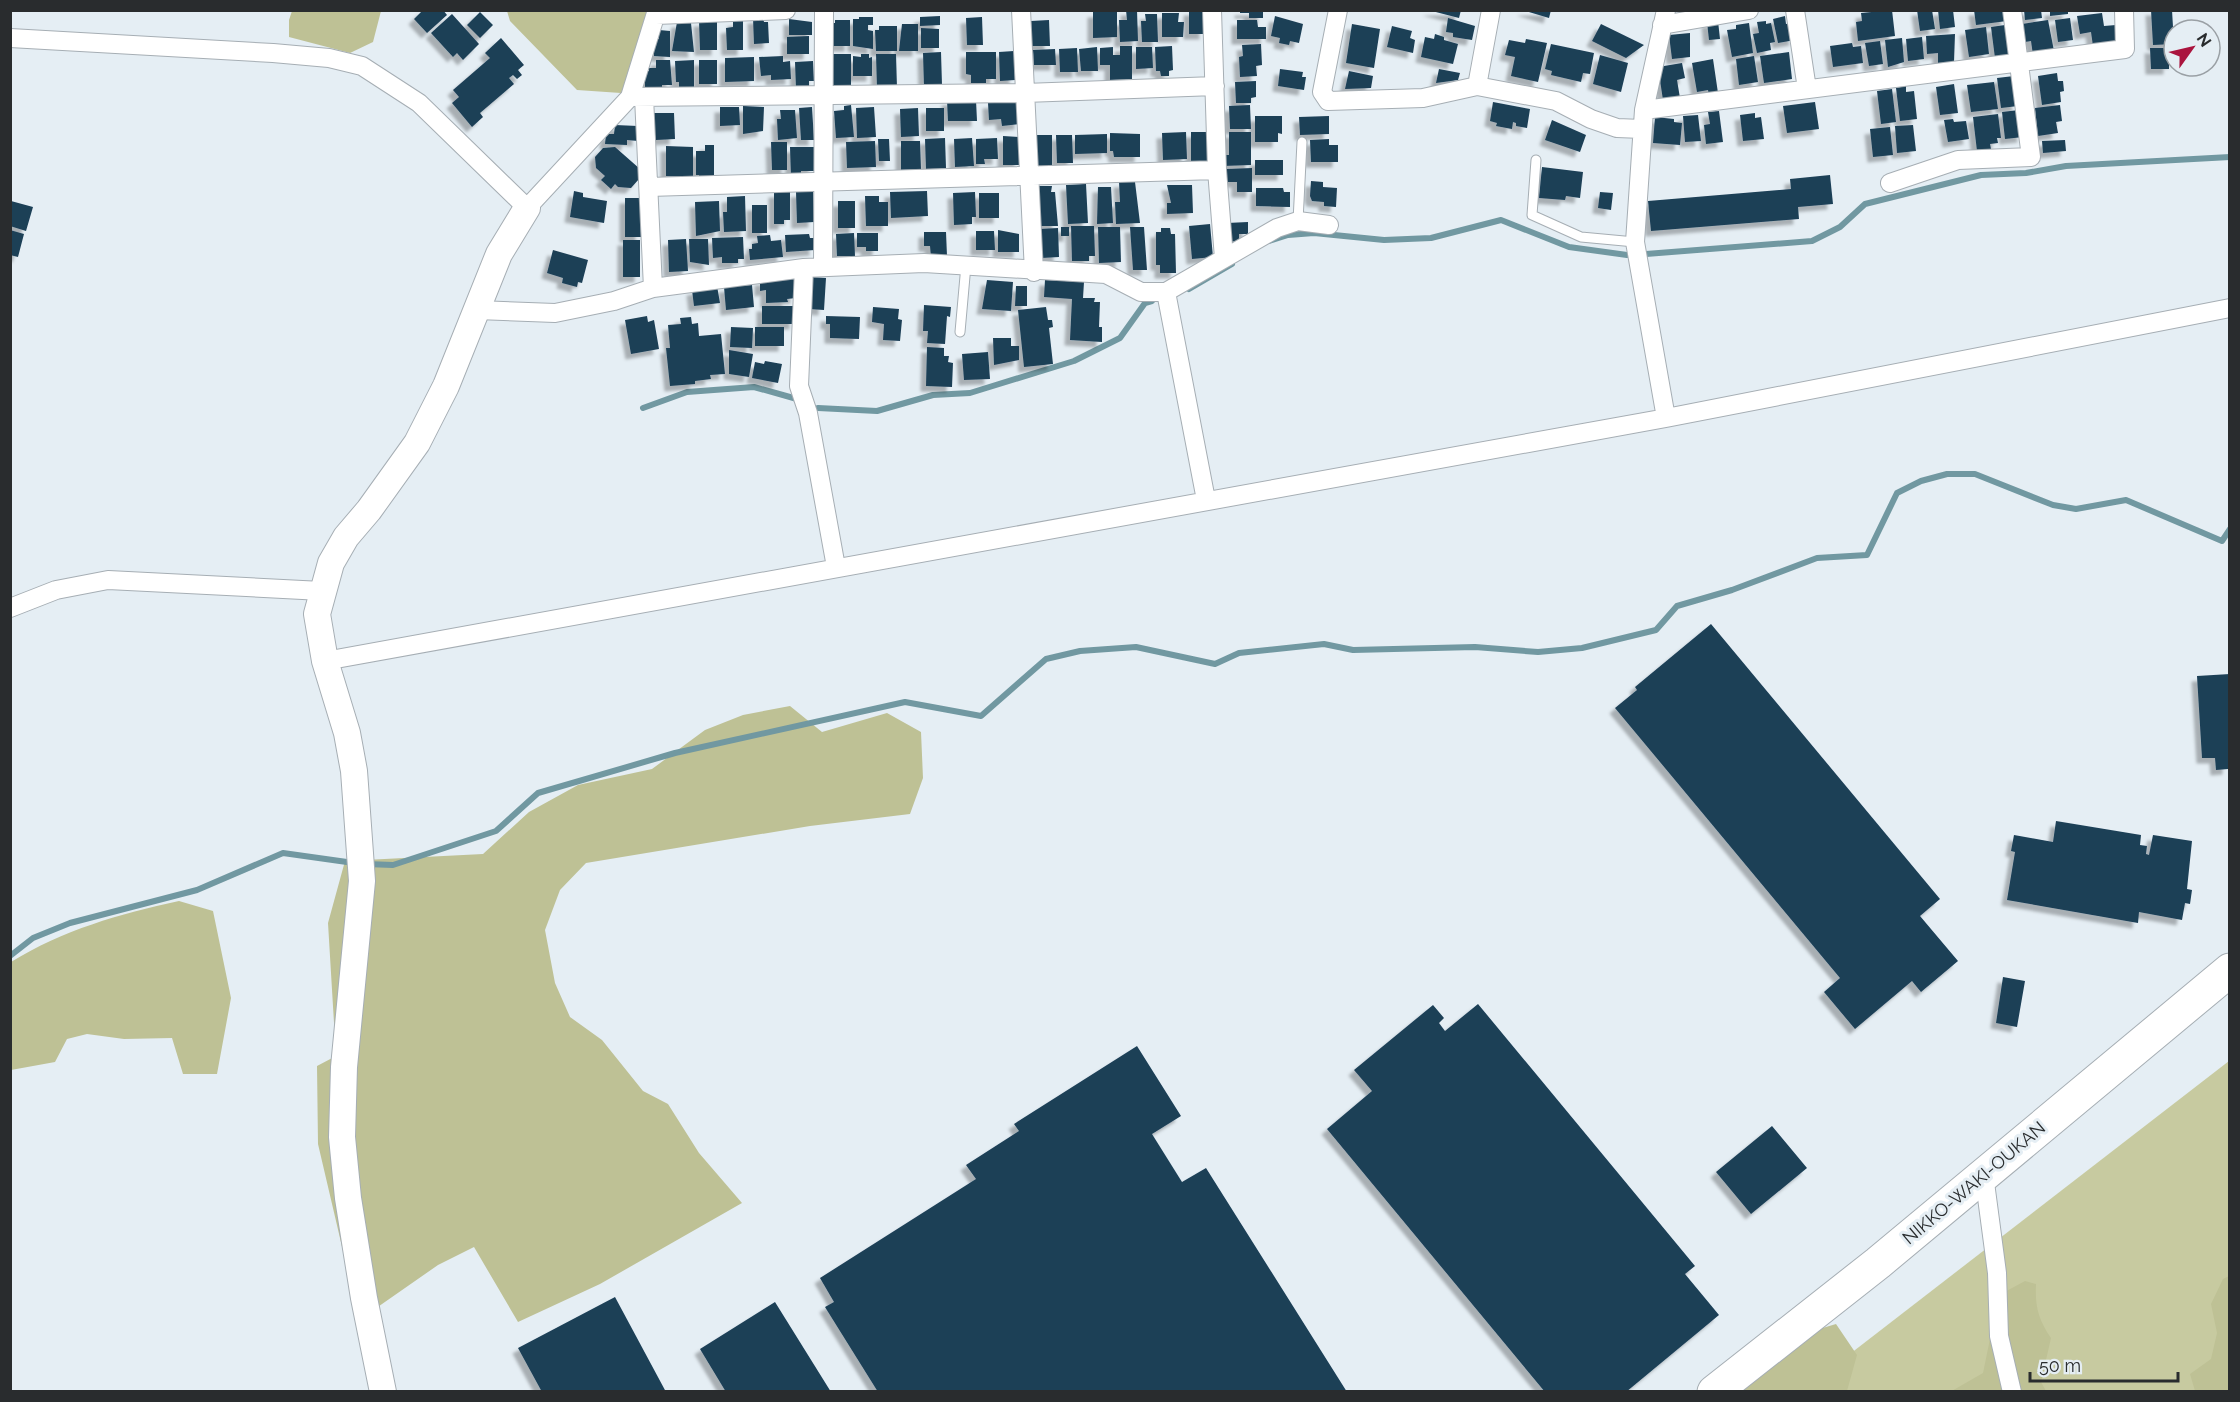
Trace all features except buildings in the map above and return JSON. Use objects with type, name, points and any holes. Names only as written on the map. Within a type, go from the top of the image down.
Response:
[{"type":"highway","name":"NIKKO-WAKI-OUKAN","points":[[1714,1392],[1878,1263],[2229,970]]},
{"type":"street","points":[[653,288],[649,187],[637,97],[656,13],[786,10]]},
{"type":"street","points":[[823,267],[824,10]]},
{"type":"street","points":[[1021,10],[1034,272]]},
{"type":"street","points":[[1212,10],[1217,170],[1224,258]]},
{"type":"street","points":[[1338,10],[1322,92],[1328,101],[1423,98],[1477,86],[1556,101],[1591,119],[1617,128],[1642,129]]},
{"type":"street","points":[[1477,86],[1491,10]]},
{"type":"street","points":[[1666,418],[1635,242],[1644,110],[1664,18],[1749,10]]},
{"type":"street","points":[[1795,10],[1807,88]]},
{"type":"street","points":[[1890,183],[1958,160],[2031,157],[2012,10]]},
{"type":"street","points":[[1644,110],[2125,49],[2124,10]]},
{"type":"street","points":[[10,38],[273,53],[329,58],[362,66],[419,103],[527,208]]},
{"type":"street","points":[[383,1392],[364,1298],[348,1198],[342,1137],[344,1067],[362,881],[354,771],[347,733],[325,661],[317,614],[331,563],[346,537],[369,510],[417,443],[446,386],[499,254],[527,208],[637,97],[1025,93],[1215,86]]},
{"type":"street","points":[[649,187],[1028,178],[1217,170]]},
{"type":"street","points":[[477,310],[555,313],[614,301],[653,288],[804,268],[924,263],[1034,272],[1106,274],[1142,292],[1166,292],[1277,228],[1298,221],[1329,225]]},
{"type":"street","points":[[804,268],[799,386],[808,413],[836,567]]},
{"type":"street","points":[[1166,292],[1206,500]]},
{"type":"street","points":[[325,661],[1666,418],[2229,308]]},
{"type":"street","points":[[10,608],[56,590],[108,580],[322,591]]},
{"type":"street","points":[[1984,1175],[1997,1273],[1999,1336],[2012,1392]]},
{"type":"lane","points":[[1298,221],[1302,142]]},
{"type":"lane","points":[[1536,160],[1532,215],[1581,237],[1635,242]]},
{"type":"lane","points":[[960,332],[966,265]]},
{"type":"green space","points":[[292,10],[381,11],[373,42],[350,53],[289,37],[289,20]]},
{"type":"green space","points":[[507,11],[647,11],[629,81],[621,93],[577,90],[510,21]]},
{"type":"green space","points":[[790,706],[822,732],[887,713],[921,732],[923,778],[910,814],[810,826],[586,863],[560,890],[545,930],[555,983],[570,1017],[602,1040],[643,1091],[668,1104],[699,1153],[742,1203],[600,1284],[518,1322],[474,1247],[438,1265],[372,1311],[354,1298],[318,1144],[317,1066],[336,1056],[328,923],[345,861],[483,854],[529,812],[578,785],[652,769],[705,730],[743,715]]},
{"type":"green space","points":[[179,901],[213,911],[231,998],[217,1074],[183,1074],[172,1038],[124,1039],[87,1034],[67,1039],[55,1062],[11,1070],[11,962],[51,941],[92,924]]},
{"type":"green space","points":[[2229,1061],[2229,1391],[1802,1391]]},
{"type":"green space","points":[[2229,1276],[2229,1391],[2195,1391],[2190,1374],[2211,1359],[2217,1333],[2211,1304],[2223,1279]]},
{"type":"green space","points":[[2025,1281],[2036,1284],[2038,1312],[2051,1338],[2041,1382],[2046,1391],[1950,1392],[1983,1373],[1999,1295]]},
{"type":"green space","points":[[1836,1324],[1857,1355],[1847,1391],[1739,1392],[1806,1333]]},
{"type":"waterway","points":[[1646,254],[1812,241],[1840,227],[1865,204],[1981,175],[2026,173],[2066,166],[2230,157]]},
{"type":"waterway","points":[[1269,241],[1288,235],[1314,233],[1384,240],[1431,238],[1501,220],[1569,247],[1627,255]]},
{"type":"waterway","points":[[1189,289],[1232,264]]},
{"type":"waterway","points":[[818,408],[877,411],[933,395],[970,393],[1074,361],[1120,338],[1145,303],[1152,301]]},
{"type":"waterway","points":[[643,408],[687,392],[754,387],[797,399]]},
{"type":"waterway","points":[[366,864],[393,865],[496,831],[538,793],[675,753],[905,702],[981,716],[1046,659],[1080,651],[1136,647],[1215,664],[1239,653],[1324,644],[1353,650],[1475,647],[1538,652],[1582,648],[1656,630],[1677,606],[1732,590],[1817,558],[1867,555],[1897,493],[1921,481],[1947,474],[1975,474],[2053,505],[2076,509],[2126,500],[2222,541],[2230,529]]},
{"type":"waterway","points":[[10,956],[33,938],[70,923],[197,890],[283,853],[354,863]]}]
